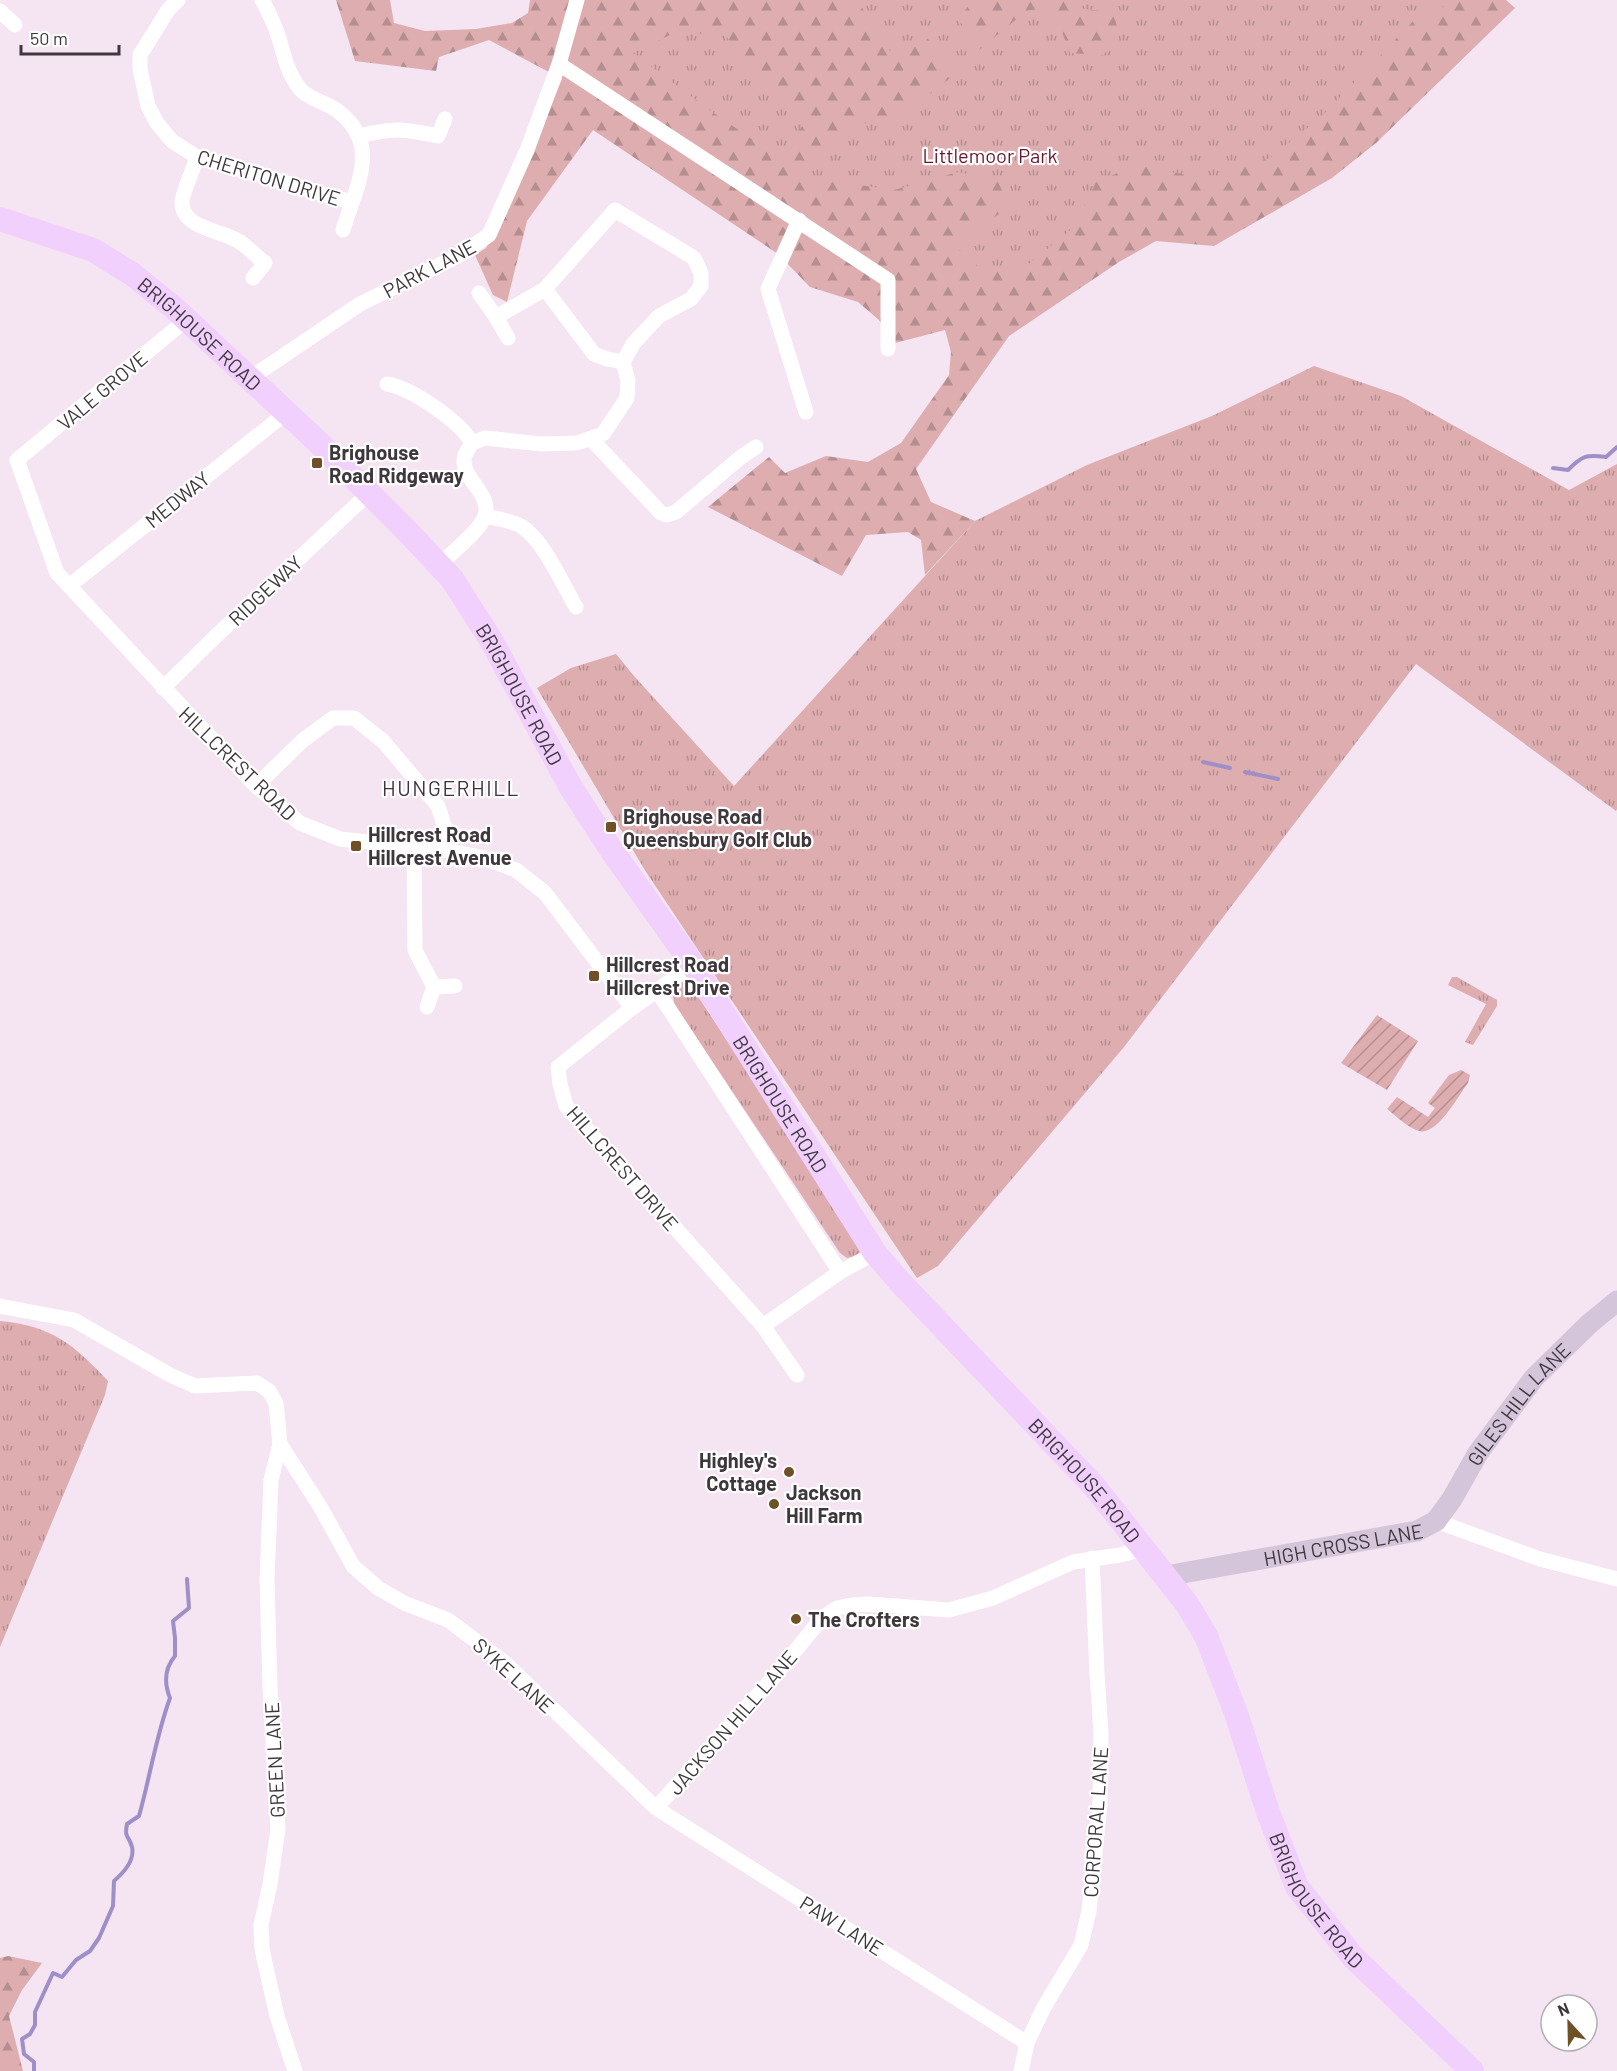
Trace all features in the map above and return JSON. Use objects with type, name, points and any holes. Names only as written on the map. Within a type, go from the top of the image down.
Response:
[{"type":"main road","name":"BRIGHOUSE ROAD","points":[[0,219],[93,250],[132,274],[186,320],[286,413],[369,493],[452,579],[491,640],[570,786],[603,839],[693,965],[875,1252],[900,1282],[1094,1486],[1187,1604],[1206,1636],[1236,1713],[1268,1812],[1297,1887],[1353,1957],[1472,2071]]},
{"type":"street","name":"CHERITON DRIVE","points":[[178,0],[168,10],[140,55],[140,69],[148,106],[157,123],[172,141],[197,158],[351,202]]},
{"type":"street","points":[[262,0],[273,23],[291,76],[312,99],[338,110],[360,136],[364,165],[343,230]]},
{"type":"street","name":"PARK LANE","points":[[249,379],[360,304],[456,257],[489,235],[527,150],[559,64],[577,0]]},
{"type":"street","points":[[0,11],[15,25]]},
{"type":"street","points":[[559,64],[800,220],[888,280],[888,349]]},
{"type":"street","points":[[360,136],[386,129],[404,129],[438,136],[445,119]]},
{"type":"street","points":[[197,158],[182,202],[187,217],[200,227],[220,232],[239,242],[265,263],[253,278]]},
{"type":"street","points":[[439,565],[476,528],[484,516],[485,504],[478,488],[465,470],[464,458],[472,443],[485,438],[542,444],[577,443],[603,434],[627,398],[628,381],[623,362],[633,344],[659,316],[691,299],[700,286],[701,273],[694,258],[615,210],[545,289],[496,317]]},
{"type":"street","points":[[800,220],[768,289],[806,412]]},
{"type":"street","points":[[545,289],[594,354],[606,360],[623,362]]},
{"type":"street","points":[[479,293],[508,338]]},
{"type":"street","name":"VALE GROVE","points":[[17,460],[186,320]]},
{"type":"street","points":[[396,383],[445,414],[466,432],[472,443]]},
{"type":"street","name":"MEDWAY","points":[[69,586],[286,413]]},
{"type":"street","points":[[591,439],[661,513],[667,514],[676,512],[756,447]]},
{"type":"street","name":"HILLCREST ROAD","points":[[17,460],[57,573],[256,786],[300,823],[340,839],[445,850],[481,857],[516,870],[544,893],[632,1008]]},
{"type":"street","name":"RIDGEWAY","points":[[163,688],[369,493]]},
{"type":"street","points":[[484,516],[518,524],[528,531],[539,544],[576,607]]},
{"type":"street","points":[[256,786],[302,741],[333,718],[354,718],[383,741],[438,806],[445,828],[445,850]]},
{"type":"street","points":[[414,848],[415,950],[434,987],[427,1007]]},
{"type":"street","name":"HILLCREST DRIVE","points":[[693,965],[658,992],[632,1008],[558,1067],[560,1084],[566,1106],[763,1326],[797,1375]]},
{"type":"street","points":[[434,987],[455,986]]},
{"type":"street","points":[[658,992],[840,1272]]},
{"type":"street","points":[[763,1326],[840,1272],[875,1252]]},
{"type":"street","name":"GILES HILL LANE","points":[[1436,1521],[1452,1499],[1478,1453],[1534,1378],[1589,1324],[1617,1302]]},
{"type":"street","points":[[0,1306],[74,1320],[170,1375],[195,1386],[257,1383],[269,1390],[276,1403],[280,1444]]},
{"type":"street","name":"SYKE LANE","points":[[280,1444],[321,1508],[353,1566],[378,1588],[404,1603],[448,1620],[504,1662],[656,1808]]},
{"type":"street","name":"GREEN LANE","points":[[280,1444],[272,1480],[267,1579],[278,1829],[261,1926],[262,1949],[277,2016],[296,2071]]},
{"type":"street","name":"HIGH CROSS LANE","points":[[1166,1576],[1417,1531],[1436,1521],[1540,1559],[1617,1580]]},
{"type":"street","name":"JACKSON HILL LANE","points":[[656,1808],[771,1680],[823,1617],[837,1608],[868,1605],[949,1610],[993,1598],[1073,1562],[1144,1550]]},
{"type":"street","name":"CORPORAL LANE","points":[[1021,2071],[1027,2043],[1043,2009],[1081,1945],[1089,1911],[1100,1804],[1101,1733],[1092,1558]]},
{"type":"street","name":"PAW LANE","points":[[656,1808],[1027,2043]]},
{"type":"green space","points":[[336,0],[390,0],[394,23],[425,31],[476,29],[512,23],[528,13],[530,0],[857,0],[890,51],[927,38],[958,72],[890,125],[874,117],[800,172],[818,179],[894,190],[958,172],[998,181],[1009,207],[954,245],[979,267],[1020,271],[1073,228],[1096,182],[1137,165],[1211,180],[1270,158],[1321,117],[1416,18],[1443,9],[1444,0],[1506,0],[1515,8],[1376,143],[1332,178],[1214,246],[1156,241],[1119,262],[1009,336],[916,469],[931,502],[975,521],[925,575],[921,540],[908,532],[866,535],[842,576],[708,507],[769,457],[785,473],[826,456],[868,462],[901,443],[949,375],[951,352],[945,330],[895,343],[879,320],[858,302],[810,287],[778,254],[593,130],[527,221],[507,302],[493,295],[475,255],[486,248],[505,214],[562,79],[489,40],[439,57],[436,71],[355,61]],"holes":[[[676,32],[725,35],[759,78],[803,125],[780,158],[718,116],[633,53]]]},
{"type":"green space","name":"Littlemoor Park","points":[[592,0],[1506,0],[1373,135],[1142,239],[1041,308],[570,63]]},
{"type":"green space","points":[[974,0],[1071,0],[1079,8],[1114,13],[1119,38],[1103,55],[1070,53],[1059,24],[1044,8],[1026,11],[979,50],[958,18]]},
{"type":"green space","points":[[1314,366],[1401,396],[1569,490],[1617,464],[1617,809],[1616,811],[1416,664],[1124,1047],[938,1266],[917,1278],[646,872],[537,688],[571,668],[616,654],[734,786],[975,521],[1087,465],[1212,416]]},
{"type":"green space","points":[[1452,977],[1457,977],[1497,1000],[1497,1006],[1473,1045],[1465,1042],[1486,1004],[1448,985]]},
{"type":"green space","points":[[687,980],[749,1073],[859,1248],[860,1252],[857,1256],[847,1258],[840,1253],[674,1004],[672,989],[681,981]]},
{"type":"green space","points":[[1377,1015],[1418,1041],[1387,1090],[1341,1063]]},
{"type":"green space","points":[[1461,1070],[1470,1075],[1468,1083],[1440,1121],[1426,1131],[1419,1131],[1406,1125],[1387,1109],[1397,1097],[1428,1117],[1435,1108],[1428,1103],[1449,1075]]},
{"type":"green space","points":[[0,1321],[18,1323],[48,1332],[72,1347],[108,1381],[105,1395],[0,1647]]},
{"type":"green space","points":[[8,1956],[42,1963],[22,1990],[9,2016],[23,2071],[0,2071],[0,1958]]},
{"type":"waterway","points":[[1553,468],[1568,470],[1585,457],[1606,457],[1617,447]]},
{"type":"waterway","points":[[1203,762],[1230,768]]},
{"type":"waterway","points":[[1245,772],[1278,779]]},
{"type":"waterway","points":[[34,2071],[34,2062],[24,2054],[22,2039],[30,2034],[35,2025],[35,2012],[53,1973],[62,1977],[76,1960],[90,1951],[99,1938],[113,1906],[114,1881],[132,1857],[131,1843],[126,1835],[127,1824],[139,1816],[170,1698],[166,1676],[175,1656],[173,1621],[189,1608],[187,1579]]},
{"type":"place","name":"Brighouse Road Ridgeway","points":[[317,463]]},
{"type":"place","name":"Brighouse Road Queensbury Golf Club","points":[[611,827]]},
{"type":"place","name":"Hillcrest Road Hillcrest Avenue","points":[[356,846]]},
{"type":"place","name":"Hillcrest Road Hillcrest Drive","points":[[594,976]]},
{"type":"place","name":"Highley's Cottage","points":[[789,1472]]},
{"type":"place","name":"Jackson Hill Farm","points":[[774,1504]]},
{"type":"place","name":"The Crofters","points":[[796,1619]]},
{"type":"district","name":"HUNGERHILL","points":[[451,787]]}]
